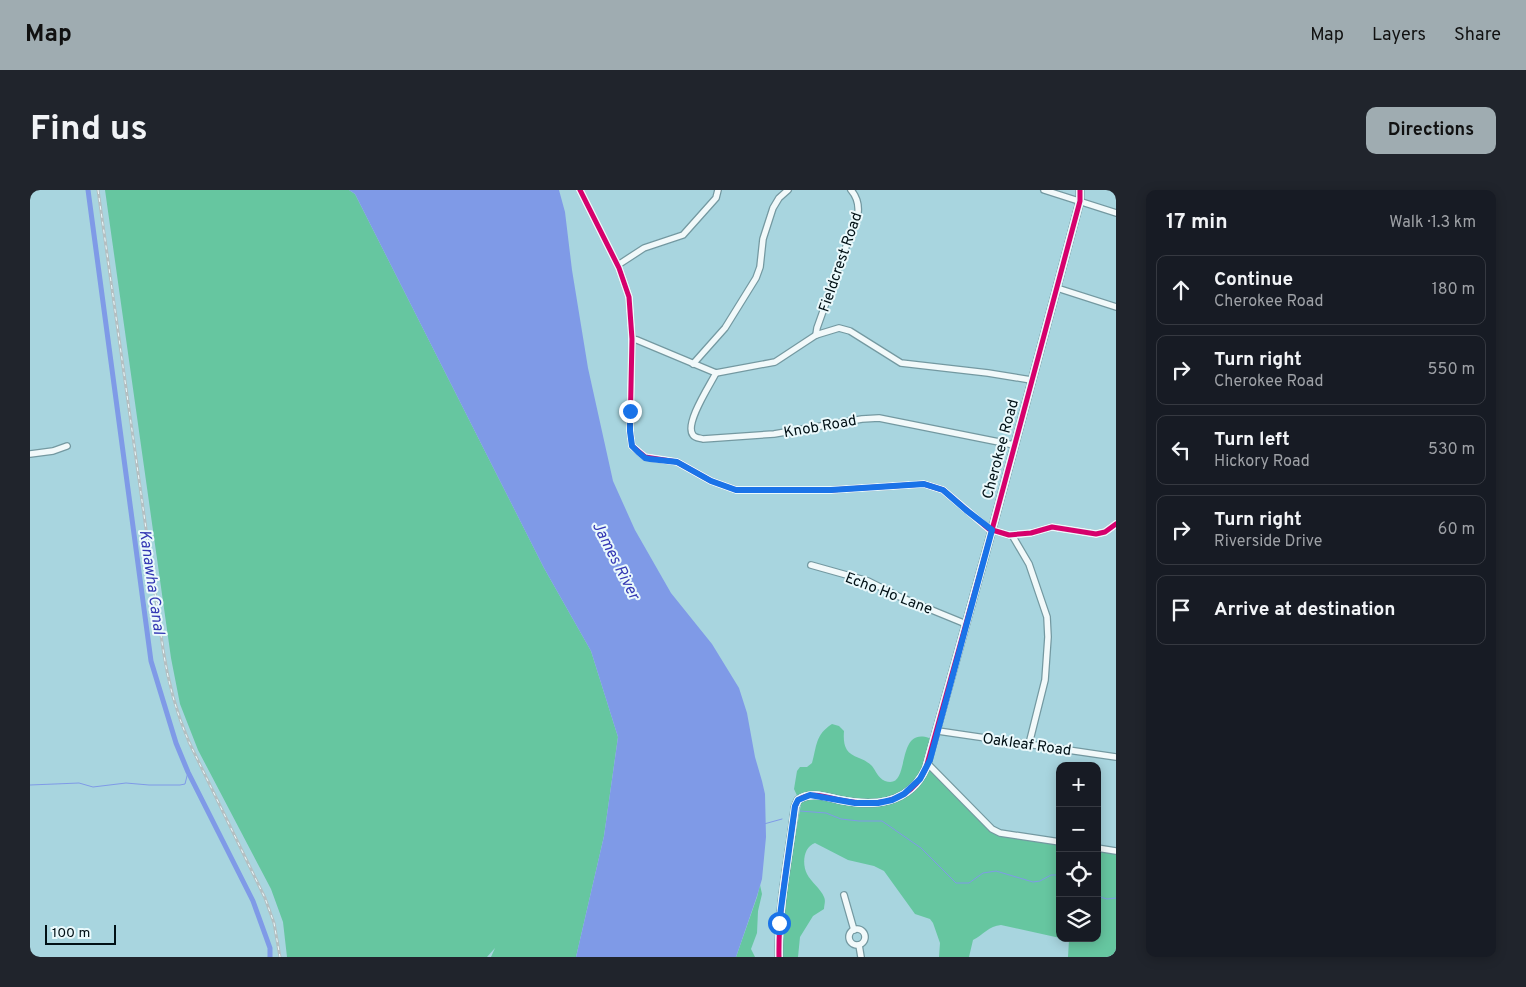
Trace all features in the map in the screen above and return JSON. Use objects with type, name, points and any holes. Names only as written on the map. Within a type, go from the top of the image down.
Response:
[{"type":"street","points":[[580,190],[618,265],[629,297],[632,339],[630,431],[632,446],[645,458],[677,462],[711,481],[736,490],[831,490],[924,484],[943,490],[992,530],[1012,535],[1031,533],[1052,526],[1096,534],[1105,532],[1116,524]]},
{"type":"street","points":[[618,265],[644,248],[683,235],[716,198],[718,190]]},
{"type":"street","points":[[693,364],[725,328],[756,278],[760,267],[763,239],[773,208],[779,198],[788,190]]},
{"type":"street","name":"Fieldcrest Road","points":[[816,335],[858,212],[859,205],[851,190]]},
{"type":"street","points":[[1044,190],[1116,213]]},
{"type":"street","name":"Cherokee Road","points":[[779,957],[781,902],[795,806],[798,800],[810,795],[872,804],[887,801],[913,788],[928,764],[1057,288],[1080,201],[1080,190]]},
{"type":"street","points":[[1057,288],[1116,307]]},
{"type":"street","points":[[632,339],[716,373],[775,362],[816,335],[839,328],[850,331],[901,363],[1031,380]]},
{"type":"street","name":"Knob Road","points":[[716,373],[696,411],[690,428],[692,434],[698,438],[774,434],[862,419],[880,418],[1014,444]]},
{"type":"street","points":[[30,454],[53,451],[67,446]]},
{"type":"street","points":[[1012,535],[1029,564],[1047,617],[1048,637],[1045,680],[1029,744]]},
{"type":"street","name":"Echo Ho Lane","points":[[812,565],[868,581],[900,597],[966,624]]},
{"type":"street","name":"Oakleaf Road","points":[[938,731],[1116,757]]},
{"type":"street","points":[[928,764],[992,828],[1000,833],[1056,841]]},
{"type":"street","points":[[1101,849],[1116,851]]},
{"type":"street","points":[[844,895],[854,930]]},
{"type":"street","points":[[854,930],[862,931],[864,935],[863,942],[854,944],[849,938],[850,933],[854,930]]},
{"type":"street","points":[[859,944],[861,957]]},
{"type":"green space","points":[[105,190],[349,190],[355,194],[544,568],[591,651],[618,737],[604,836],[576,957],[491,957],[495,948],[487,957],[287,957],[283,922],[271,889],[198,750],[180,704],[171,658]]},
{"type":"green space","points":[[832,724],[839,726],[844,731],[844,740],[848,751],[869,763],[883,780],[893,782],[902,769],[911,741],[918,737],[929,738],[931,741],[930,770],[991,832],[1056,844],[1056,937],[1001,925],[990,929],[973,940],[969,957],[939,957],[940,943],[933,923],[930,919],[915,914],[884,871],[874,866],[848,860],[815,843],[806,852],[804,866],[809,877],[824,897],[824,909],[813,916],[800,937],[798,957],[782,957],[785,893],[801,804],[794,789],[797,771],[800,767],[807,767],[812,763],[816,746],[822,732]]},
{"type":"green space","points":[[1101,852],[1116,854],[1116,957],[1068,957],[1069,942],[1101,942]]},
{"type":"green space","points":[[760,885],[762,894],[758,911],[757,933],[751,949],[755,957],[736,957],[757,897]]},
{"type":"water","name":"James River","points":[[349,190],[559,190],[565,212],[572,270],[588,368],[613,481],[635,530],[671,593],[712,644],[739,688],[747,713],[755,757],[765,794],[766,837],[762,879],[736,957],[576,957],[604,836],[618,737],[591,651],[544,568],[355,194]]},
{"type":"waterway","name":"Kanawha Canal","points":[[88,190],[151,661],[176,743],[188,772],[253,901],[270,948],[270,957]]},
{"type":"waterway","points":[[30,785],[79,783],[93,787],[126,783],[180,785],[185,784],[188,772]]},
{"type":"waterway","points":[[800,811],[826,813],[841,819],[882,821],[921,848],[956,883],[969,883],[983,873],[996,871],[1033,882],[1056,875]]},
{"type":"waterway","points":[[764,824],[782,819]]},
{"type":"waterway","points":[[1100,897],[1107,899],[1116,898]]},
{"type":"railway","points":[[98,190],[163,649],[170,685],[176,708],[189,742],[265,898],[274,923],[280,957]]},
{"type":"cycle path","points":[[580,190],[619,268],[629,297],[632,339],[630,431],[632,446],[645,457],[677,462],[711,481],[736,490],[831,490],[924,484],[943,490],[989,529],[1009,535],[1031,533],[1052,527],[1096,534],[1105,532],[1116,524]]},
{"type":"cycle path","points":[[779,957],[782,900],[795,807],[798,800],[813,795],[866,803],[890,800],[901,796],[911,789],[926,768],[1080,201],[1080,190]]},
{"type":"route","points":[[630,411],[632,446],[645,458],[677,462],[711,481],[736,490],[831,490],[924,484],[943,490],[992,530],[930,760],[924,774],[913,788],[892,800],[872,804],[855,803],[810,795],[798,800],[795,806],[782,890],[779,923]]}]
